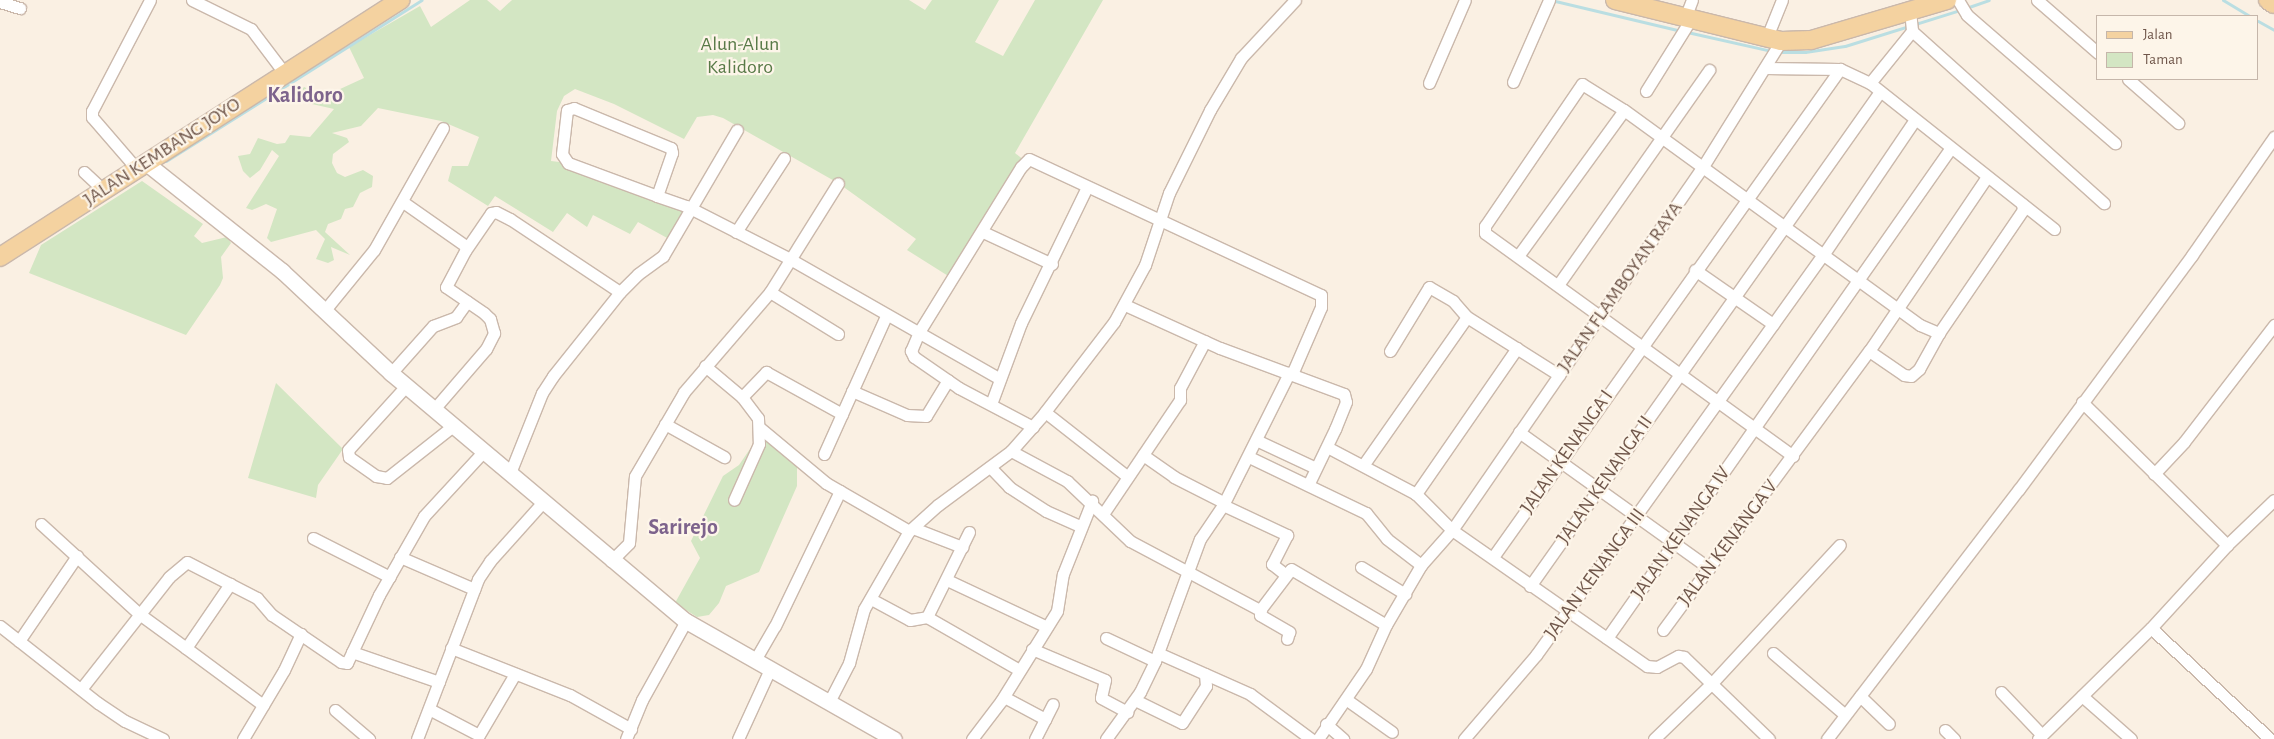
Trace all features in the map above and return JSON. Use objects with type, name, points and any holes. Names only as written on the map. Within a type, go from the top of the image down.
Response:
[{"type":"main road","name":"JALAN KEMBANG JOYO","points":[[0,257],[103,190],[147,167],[399,0]]},
{"type":"main road","points":[[1626,1],[1688,19],[1774,39],[1811,40],[1947,0]]},
{"type":"main road","points":[[2268,0],[2274,4]]},
{"type":"street","points":[[150,0],[92,111],[92,117],[147,167],[268,260],[325,310],[406,386],[435,408],[611,561],[686,621],[770,669],[830,700],[891,738]]},
{"type":"street","points":[[192,0],[251,29],[285,74]]},
{"type":"street","points":[[830,700],[842,681],[861,617],[911,529],[938,504],[1011,451],[1045,412],[1125,305],[1145,265],[1169,193],[1227,80],[1241,58],[1295,0]]},
{"type":"street","points":[[1429,82],[1465,0]]},
{"type":"street","points":[[1513,82],[1549,0]]},
{"type":"street","points":[[1646,91],[1688,19],[1692,0]]},
{"type":"street","name":"JALAN FLAMBOYAN RAYA","points":[[1318,739],[1326,724],[1347,700],[1366,669],[1386,626],[1421,565],[1452,530],[1702,168],[1765,68],[1774,39],[1782,0]]},
{"type":"street","points":[[1958,0],[1967,15],[2115,143]]},
{"type":"street","points":[[2037,0],[2096,51]]},
{"type":"street","points":[[0,2],[20,8]]},
{"type":"street","points":[[1910,11],[1912,31],[2104,203]]},
{"type":"street","points":[[1870,83],[1912,31]]},
{"type":"street","points":[[1765,68],[1840,69],[1870,83],[1879,93],[1914,121],[2054,229]]},
{"type":"street","name":"JALAN KENANGA I","points":[[1493,557],[1695,270],[1840,69]]},
{"type":"street","points":[[1558,285],[1709,70]]},
{"type":"street","points":[[2129,80],[2178,123]]},
{"type":"street","points":[[1792,456],[1485,233],[1484,228],[1582,84],[1624,110],[1859,282],[1898,309],[1939,333]]},
{"type":"street","name":"JALAN KENANGA II","points":[[1530,586],[1879,93]]},
{"type":"street","points":[[657,196],[672,154],[671,148],[574,108],[567,110],[562,154],[565,161],[657,196],[692,209],[790,259],[886,316],[919,332],[999,378]]},
{"type":"street","points":[[1518,256],[1624,110]]},
{"type":"street","name":"JALAN KENANGA III","points":[[1464,739],[1536,655],[1823,254],[1914,121]]},
{"type":"street","points":[[325,310],[374,250],[403,202],[443,128]]},
{"type":"street","points":[[510,474],[550,381],[620,292],[638,274],[663,256],[737,130]]},
{"type":"street","points":[[1827,739],[2192,255],[2274,137]]},
{"type":"street","name":"JALAN KENANGA IV","points":[[1607,638],[1859,282],[1950,149]]},
{"type":"street","points":[[736,232],[784,158]]},
{"type":"street","points":[[1033,427],[948,380],[914,357],[911,351],[919,332],[983,232],[1021,166],[1029,159],[1323,297],[1291,373],[1224,504],[1200,539],[1157,657],[1135,700],[1106,739]]},
{"type":"street","points":[[84,172],[103,190]]},
{"type":"street","name":"JALAN KENANGA V","points":[[1663,630],[1869,351],[1987,177]]},
{"type":"street","points":[[611,561],[629,543],[633,482],[665,424],[705,366],[770,292],[838,183]]},
{"type":"street","points":[[990,404],[1021,323],[1052,264],[1087,187]]},
{"type":"street","points":[[403,202],[467,247]]},
{"type":"street","points":[[1869,351],[1904,375],[1910,376],[1919,369],[1939,333],[2023,210],[2022,204]]},
{"type":"street","points":[[435,408],[474,363],[492,337],[490,319],[446,287],[467,247],[496,212],[620,292]]},
{"type":"street","points":[[983,232],[1052,264]]},
{"type":"street","points":[[1695,270],[1773,324]]},
{"type":"street","points":[[1390,351],[1429,287],[1453,301],[1467,317],[1559,375]]},
{"type":"street","points":[[770,292],[838,334]]},
{"type":"street","points":[[392,372],[432,326],[456,317],[467,302]]},
{"type":"street","points":[[1125,305],[1205,341],[1341,391],[1346,396],[1327,447],[1308,485]]},
{"type":"street","points":[[824,454],[886,316]]},
{"type":"street","points":[[1364,464],[1467,317]]},
{"type":"street","points":[[2154,474],[2184,442],[2274,325]]},
{"type":"street","points":[[1103,514],[1180,400],[1180,388],[1205,341]]},
{"type":"street","points":[[1416,494],[1517,348]]},
{"type":"street","points":[[705,366],[742,397],[753,409],[760,428],[759,444],[734,500]]},
{"type":"street","points":[[742,397],[766,372],[842,414]]},
{"type":"street","points":[[852,391],[907,415],[926,416],[948,380]]},
{"type":"street","points":[[406,386],[348,450],[349,457],[376,476],[387,478],[454,425]]},
{"type":"street","points":[[2082,402],[2227,545]]},
{"type":"street","points":[[1045,412],[1128,477]]},
{"type":"street","points":[[665,424],[724,457]]},
{"type":"street","points":[[760,428],[840,491],[911,529],[962,547]]},
{"type":"street","points":[[1519,432],[1710,568]]},
{"type":"street","points":[[1256,440],[1316,468]]},
{"type":"street","points":[[1327,447],[1364,464],[1416,494],[1452,530],[1493,557],[1567,612],[1653,667],[1684,657],[1769,739]]},
{"type":"street","points":[[81,689],[138,613],[183,563],[191,563],[257,598],[272,615],[341,662],[347,662],[400,557],[434,504],[472,468],[484,451]]},
{"type":"street","points":[[1011,451],[1068,481],[1092,501],[1130,541],[1261,610]]},
{"type":"street","points":[[1143,455],[1174,478],[1287,535],[1272,564],[1285,574]]},
{"type":"street","points":[[1248,457],[1366,514],[1387,539],[1421,565]]},
{"type":"street","points":[[990,467],[1009,487],[1046,511],[1080,526]]},
{"type":"street","points":[[755,660],[776,626],[840,491]]},
{"type":"street","points":[[2000,692],[2041,738],[2151,628],[2227,545],[2274,500]]},
{"type":"street","points":[[972,739],[1004,697],[1059,605],[1063,574],[1080,526],[1092,501]]},
{"type":"street","points":[[417,739],[474,588],[490,561],[543,502]]},
{"type":"street","points":[[41,524],[138,613],[263,705]]},
{"type":"street","points":[[927,618],[969,532]]},
{"type":"street","points":[[313,538],[390,577]]},
{"type":"street","points":[[1654,739],[1712,683],[1840,545]]},
{"type":"street","points":[[19,641],[77,556]]},
{"type":"street","points":[[400,557],[474,588]]},
{"type":"street","points":[[1362,567],[1405,594]]},
{"type":"street","points":[[1288,639],[1290,632],[1260,615],[1261,610],[1285,574],[1291,569],[1386,626]]},
{"type":"street","points":[[947,580],[1047,627]]},
{"type":"street","points":[[186,648],[230,584]]},
{"type":"street","points":[[871,599],[910,620],[927,618],[1019,670]]},
{"type":"street","points":[[451,648],[570,695],[629,734],[642,700],[686,621]]},
{"type":"street","points":[[0,626],[125,721],[163,739]]},
{"type":"street","points":[[2151,628],[2270,739]]},
{"type":"street","points":[[244,739],[288,663],[301,634]]},
{"type":"street","points":[[1106,638],[1205,674],[1250,694],[1311,739]]},
{"type":"street","points":[[1032,649],[1105,680],[1100,698],[1127,712]]},
{"type":"street","points":[[352,652],[439,682]]},
{"type":"street","points":[[1772,653],[1845,715]]},
{"type":"street","points":[[738,739],[770,669]]},
{"type":"street","points":[[429,709],[479,736],[516,674]]},
{"type":"street","points":[[1135,700],[1182,723],[1206,686],[1205,674]]},
{"type":"street","points":[[1860,696],[1888,724]]},
{"type":"street","points":[[2082,696],[2131,739]]},
{"type":"street","points":[[1004,697],[1045,719]]},
{"type":"street","points":[[1347,700],[1392,732]]},
{"type":"street","points":[[1035,739],[1053,704]]},
{"type":"street","points":[[335,710],[369,739]]},
{"type":"street","points":[[1326,724],[1343,739]]},
{"type":"street","points":[[1945,730],[1954,739]]},
{"type":"green space","name":"Alun-Alun Kalidoro","points":[[470,0],[487,0],[500,11],[512,0],[909,0],[925,10],[932,0],[999,0],[975,42],[1003,56],[1035,0],[1103,0],[1015,153],[1025,161],[953,279],[907,250],[916,239],[838,183],[723,118],[713,115],[697,117],[684,139],[614,104],[575,89],[564,96],[557,111],[551,161],[568,163],[686,206],[669,239],[638,222],[630,234],[593,215],[587,227],[567,213],[553,232],[495,196],[488,206],[448,181],[452,166],[468,166],[479,137],[441,121],[378,108],[361,126],[332,133],[347,138],[349,142],[333,154],[332,163],[337,173],[345,177],[363,170],[373,176],[372,187],[360,193],[353,207],[345,209],[341,219],[328,224],[325,232],[350,255],[331,247],[334,260],[328,263],[316,259],[325,239],[316,230],[271,242],[267,238],[277,209],[266,204],[252,210],[246,208],[279,156],[272,150],[260,170],[250,178],[243,171],[238,156],[250,154],[258,138],[277,144],[285,143],[290,135],[310,137],[334,109],[290,99],[293,92],[305,87],[314,101],[364,78],[349,47],[420,6],[431,27]]},
{"type":"green space","points":[[142,181],[203,224],[194,236],[202,243],[227,237],[231,243],[221,257],[223,278],[220,285],[186,335],[29,273],[41,245]]},
{"type":"green space","points":[[276,383],[343,449],[318,485],[316,498],[248,478]]},
{"type":"green space","points":[[761,433],[797,463],[797,486],[759,572],[726,586],[719,603],[709,615],[697,617],[675,603],[700,558],[691,541],[723,476],[739,465]]},
{"type":"waterway","points":[[166,161],[422,0]]},
{"type":"waterway","points":[[1551,0],[1681,31]]},
{"type":"waterway","points":[[1966,8],[1989,0]]},
{"type":"waterway","points":[[2223,0],[2248,15]]},
{"type":"waterway","points":[[1777,52],[1805,52],[1845,46],[1960,10]]},
{"type":"waterway","points":[[2259,22],[2274,30]]},
{"type":"waterway","points":[[1687,32],[1771,51]]},
{"type":"district","name":"Kalidoro","points":[[305,96]]},
{"type":"district","name":"Sarirejo","points":[[683,528]]}]
